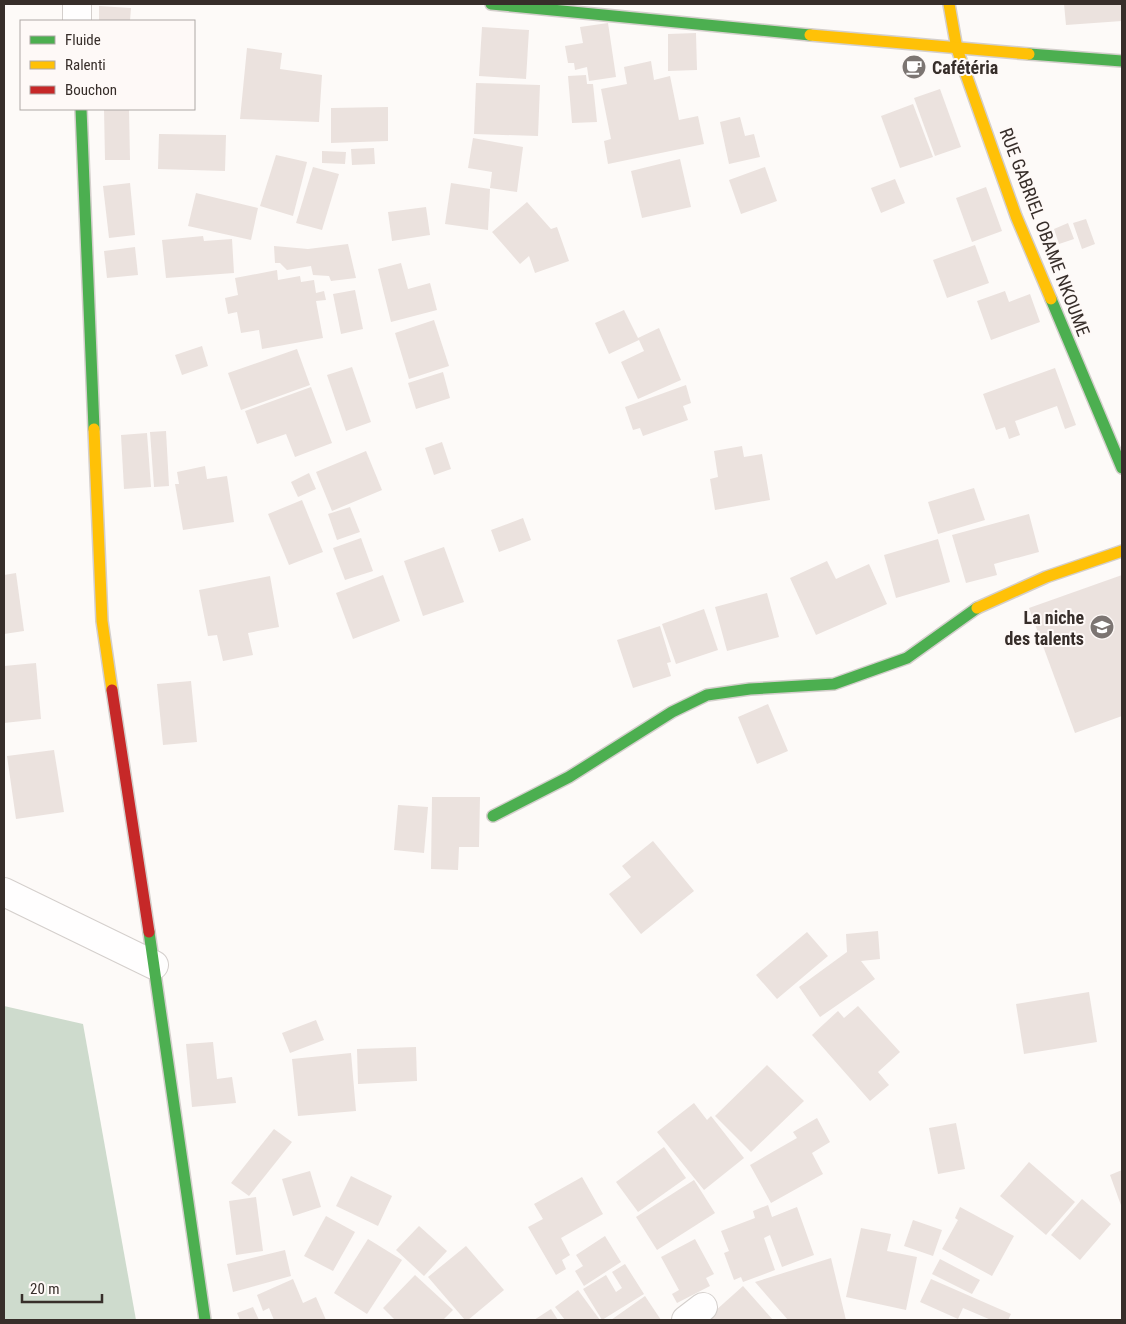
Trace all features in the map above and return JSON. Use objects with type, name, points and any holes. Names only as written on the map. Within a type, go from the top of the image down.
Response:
[{"type":"street","points":[[77,4],[77,20]]},
{"type":"street","points":[[491,4],[957,48],[1122,61]]},
{"type":"street","name":"RUE GABRIEL OBAME NKOUME","points":[[949,4],[957,48],[1016,216],[1122,468]]},
{"type":"street","points":[[81,110],[102,621],[205,1320]]},
{"type":"street","points":[[493,816],[569,778],[672,712],[707,695],[750,689],[834,684],[907,658],[980,605],[1046,577],[1122,551]]},
{"type":"street","points":[[4,892],[154,965]]},
{"type":"green space","points":[[4,1006],[83,1024],[136,1320],[4,1320]]},
{"type":"building","points":[[1064,4],[1122,4],[1122,21],[1066,25]]},
{"type":"building","points":[[99,6],[131,8],[130,20],[99,20]]},
{"type":"building","points":[[608,23],[616,77],[589,81],[587,67],[575,70],[574,63],[568,63],[565,46],[583,43],[580,27]]},
{"type":"building","points":[[482,27],[529,30],[526,79],[479,76]]},
{"type":"building","points":[[696,33],[697,70],[668,71],[668,34]]},
{"type":"building","points":[[247,48],[282,53],[280,69],[322,75],[319,122],[240,119]]},
{"type":"building","points":[[651,61],[654,80],[670,76],[679,120],[698,116],[704,144],[608,164],[604,141],[611,139],[601,89],[627,84],[624,67]]},
{"type":"building","points":[[586,75],[587,84],[593,84],[597,122],[572,123],[568,76]]},
{"type":"building","points":[[476,83],[540,85],[538,136],[474,134]]},
{"type":"building","points":[[940,89],[961,147],[935,156],[914,98]]},
{"type":"building","points":[[913,104],[933,157],[900,168],[881,116]]},
{"type":"building","points":[[388,107],[388,141],[331,143],[331,108]]},
{"type":"building","points":[[104,110],[129,110],[130,160],[105,160]]},
{"type":"building","points":[[740,117],[745,136],[754,134],[760,157],[729,164],[720,122]]},
{"type":"building","points":[[159,134],[226,135],[225,171],[158,169]]},
{"type":"building","points":[[473,138],[523,147],[517,192],[490,188],[492,172],[468,168]]},
{"type":"building","points":[[374,148],[375,164],[352,165],[351,149]]},
{"type":"building","points":[[322,151],[346,152],[345,164],[322,163]]},
{"type":"building","points":[[276,155],[307,162],[293,216],[260,206]]},
{"type":"building","points":[[680,159],[691,207],[642,218],[631,171]]},
{"type":"building","points":[[313,167],[339,174],[322,230],[296,223]]},
{"type":"building","points":[[765,167],[777,201],[741,214],[729,180]]},
{"type":"building","points":[[895,179],[905,203],[881,213],[871,188]]},
{"type":"building","points":[[130,183],[135,235],[109,238],[103,186]]},
{"type":"building","points":[[451,183],[490,189],[488,230],[445,224]]},
{"type":"building","points":[[986,187],[1002,231],[972,242],[956,198]]},
{"type":"building","points":[[196,193],[258,208],[251,240],[188,226]]},
{"type":"building","points":[[527,202],[551,229],[557,227],[569,261],[535,273],[529,256],[520,264],[492,232]]},
{"type":"building","points":[[426,207],[430,235],[392,241],[388,212]]},
{"type":"building","points":[[1086,219],[1095,244],[1082,249],[1073,223]]},
{"type":"building","points":[[1068,223],[1074,239],[1059,244],[1054,229]]},
{"type":"building","points":[[203,236],[204,241],[232,239],[234,273],[166,278],[162,240]]},
{"type":"building","points":[[348,244],[356,278],[331,281],[329,276],[313,275],[311,266],[287,270],[280,263],[275,263],[274,246],[308,249]]},
{"type":"building","points":[[975,245],[989,283],[947,298],[933,260]]},
{"type":"building","points":[[135,247],[138,275],[107,278],[104,251]]},
{"type":"building","points":[[401,263],[408,289],[430,283],[437,310],[391,322],[378,269]]},
{"type":"building","points":[[277,270],[278,280],[300,276],[301,282],[314,280],[316,293],[324,291],[326,300],[316,301],[323,338],[262,349],[259,330],[241,333],[237,312],[228,314],[225,298],[238,295],[235,278]]},
{"type":"building","points":[[355,290],[363,329],[341,334],[333,294]]},
{"type":"building","points":[[1005,291],[1009,302],[1030,294],[1040,322],[991,340],[977,301]]},
{"type":"building","points":[[624,310],[638,338],[659,328],[681,380],[638,399],[621,362],[644,351],[639,340],[609,354],[595,323]]},
{"type":"building","points":[[434,320],[449,366],[409,379],[395,333]]},
{"type":"building","points":[[202,346],[208,366],[182,375],[175,355]]},
{"type":"building","points":[[297,349],[310,385],[241,410],[228,373]]},
{"type":"building","points":[[352,367],[371,422],[346,431],[327,375]]},
{"type":"building","points":[[1055,368],[1076,425],[1065,429],[1057,406],[1015,421],[1020,435],[1009,439],[1005,427],[996,430],[983,394]]},
{"type":"building","points":[[443,372],[450,398],[416,409],[408,383]]},
{"type":"building","points":[[686,385],[691,403],[683,406],[688,420],[643,436],[640,428],[633,430],[625,407]]},
{"type":"building","points":[[311,387],[332,443],[295,457],[286,434],[257,444],[245,411]]},
{"type":"building","points":[[166,431],[169,486],[154,487],[150,432]]},
{"type":"building","points":[[147,433],[151,487],[124,489],[121,435]]},
{"type":"building","points":[[442,442],[451,469],[434,475],[425,448]]},
{"type":"building","points":[[742,446],[744,457],[762,454],[770,500],[715,510],[710,479],[718,477],[714,451]]},
{"type":"building","points":[[366,451],[382,490],[332,511],[316,472]]},
{"type":"building","points":[[205,466],[207,479],[227,476],[234,522],[183,530],[175,484],[179,484],[177,472]]},
{"type":"building","points":[[309,473],[316,489],[298,497],[291,482]]},
{"type":"building","points":[[974,488],[985,520],[938,534],[928,502]]},
{"type":"building","points":[[302,500],[323,552],[289,565],[268,514]]},
{"type":"building","points":[[350,507],[360,532],[337,540],[328,514]]},
{"type":"building","points":[[1029,514],[1039,552],[994,564],[997,575],[966,583],[952,535]]},
{"type":"building","points":[[523,518],[531,540],[499,552],[491,530]]},
{"type":"building","points":[[361,538],[373,571],[345,580],[333,548]]},
{"type":"building","points":[[938,539],[950,582],[896,598],[884,555]]},
{"type":"building","points":[[444,547],[464,602],[423,616],[404,561]]},
{"type":"building","points":[[827,561],[836,579],[869,564],[887,604],[816,635],[790,578]]},
{"type":"building","points":[[16,573],[24,631],[4,634],[4,575]]},
{"type":"building","points":[[383,575],[400,621],[353,639],[336,593]]},
{"type":"building","points":[[1122,575],[1122,716],[1075,733],[1029,608]]},
{"type":"building","points":[[270,576],[279,627],[248,633],[253,655],[223,661],[217,635],[208,636],[199,590]]},
{"type":"building","points":[[767,593],[779,637],[727,651],[715,607]]},
{"type":"building","points":[[704,609],[718,650],[676,664],[662,624]]},
{"type":"building","points":[[660,626],[671,662],[667,663],[671,676],[633,688],[617,640]]},
{"type":"building","points":[[36,663],[41,719],[4,723],[4,666]]},
{"type":"building","points":[[191,681],[197,742],[163,745],[157,684]]},
{"type":"building","points":[[768,704],[788,751],[757,764],[738,717]]},
{"type":"building","points":[[54,750],[64,812],[16,819],[7,756]]},
{"type":"building","points":[[432,797],[480,797],[479,847],[459,847],[458,870],[431,869]]},
{"type":"building","points":[[398,805],[428,807],[424,853],[394,850]]},
{"type":"building","points":[[653,841],[694,891],[641,934],[609,894],[631,877],[622,866]]},
{"type":"building","points":[[878,931],[880,959],[861,961],[875,979],[820,1017],[799,987],[847,952],[846,934]]},
{"type":"building","points":[[807,932],[828,956],[777,999],[756,975]]},
{"type":"building","points":[[1089,992],[1097,1042],[1024,1054],[1016,1004]]},
{"type":"building","points":[[858,1006],[900,1052],[878,1072],[889,1085],[870,1101],[812,1035],[838,1011],[844,1018]]},
{"type":"building","points":[[316,1020],[324,1040],[290,1053],[282,1033]]},
{"type":"building","points":[[213,1042],[217,1079],[232,1077],[236,1103],[192,1107],[186,1044]]},
{"type":"building","points":[[416,1047],[417,1081],[358,1084],[357,1049]]},
{"type":"building","points":[[351,1053],[356,1111],[298,1116],[292,1059]]},
{"type":"building","points":[[767,1065],[804,1101],[751,1152],[715,1116]]},
{"type":"building","points":[[694,1103],[707,1120],[711,1116],[744,1158],[704,1190],[657,1132]]},
{"type":"building","points":[[817,1118],[830,1142],[812,1153],[823,1174],[771,1203],[750,1165],[797,1138],[793,1132]]},
{"type":"building","points":[[956,1123],[965,1169],[938,1174],[929,1128]]},
{"type":"building","points":[[274,1129],[292,1142],[249,1196],[231,1183]]},
{"type":"building","points":[[664,1147],[686,1178],[638,1212],[616,1182]]},
{"type":"building","points":[[1029,1162],[1075,1202],[1046,1235],[1000,1196]]},
{"type":"building","points":[[1122,1170],[1122,1208],[1110,1175]]},
{"type":"building","points":[[310,1171],[321,1207],[293,1216],[282,1179]]},
{"type":"building","points":[[351,1176],[392,1196],[378,1226],[336,1206]]},
{"type":"building","points":[[582,1177],[603,1214],[561,1238],[570,1255],[562,1260],[566,1269],[556,1275],[528,1227],[543,1219],[534,1204]]},
{"type":"building","points":[[694,1180],[715,1213],[657,1250],[636,1217]]},
{"type":"building","points":[[256,1197],[263,1251],[236,1255],[229,1201]]},
{"type":"building","points":[[1082,1199],[1111,1224],[1080,1260],[1051,1235]]},
{"type":"building","points":[[768,1205],[772,1217],[797,1207],[814,1255],[782,1267],[770,1235],[764,1238],[775,1270],[743,1282],[741,1277],[734,1280],[724,1253],[729,1251],[721,1231],[755,1218],[753,1211]]},
{"type":"building","points":[[960,1207],[1014,1236],[992,1276],[942,1249],[958,1220],[955,1218]]},
{"type":"building","points":[[326,1216],[355,1232],[333,1271],[304,1256]]},
{"type":"building","points":[[913,1220],[942,1230],[933,1256],[904,1246]]},
{"type":"building","points":[[419,1226],[447,1251],[424,1276],[396,1250]]},
{"type":"building","points":[[861,1228],[891,1234],[887,1251],[917,1257],[906,1310],[846,1297]]},
{"type":"building","points":[[605,1236],[621,1262],[584,1286],[575,1271],[583,1266],[576,1255]]},
{"type":"building","points":[[368,1239],[402,1260],[367,1314],[334,1293]]},
{"type":"building","points":[[695,1239],[714,1274],[706,1278],[710,1286],[677,1303],[672,1294],[679,1290],[661,1257]]},
{"type":"building","points":[[466,1246],[504,1290],[468,1320],[465,1320],[428,1277]]},
{"type":"building","points":[[285,1250],[291,1276],[233,1292],[227,1264]]},
{"type":"building","points":[[831,1258],[846,1320],[788,1320],[755,1282]]},
{"type":"building","points":[[940,1259],[980,1280],[972,1294],[932,1274]]},
{"type":"building","points":[[625,1264],[644,1294],[602,1320],[583,1289],[606,1275],[616,1292],[622,1288],[612,1272]]},
{"type":"building","points":[[415,1275],[453,1310],[443,1320],[395,1320],[383,1308]]},
{"type":"building","points":[[293,1279],[303,1303],[316,1297],[326,1320],[274,1320],[269,1308],[263,1311],[257,1295]]},
{"type":"building","points":[[931,1279],[1011,1314],[1008,1320],[991,1320],[963,1308],[958,1319],[920,1302]]},
{"type":"building","points":[[743,1286],[773,1320],[705,1320]]},
{"type":"building","points":[[578,1290],[600,1320],[565,1320],[555,1307]]},
{"type":"building","points":[[645,1296],[661,1320],[611,1320]]},
{"type":"building","points":[[253,1307],[259,1320],[240,1320],[237,1313]]},
{"type":"building","points":[[551,1309],[558,1320],[534,1320]]},
{"type":"traffic: fast","points":[[491,4],[810,35]]},
{"type":"traffic: fast","points":[[1029,54],[1122,61]]},
{"type":"traffic: fast","points":[[81,110],[94,429]]},
{"type":"traffic: fast","points":[[1051,299],[1122,468]]},
{"type":"traffic: fast","points":[[493,816],[569,777],[672,712],[707,695],[750,689],[834,684],[907,658],[977,608]]},
{"type":"traffic: fast","points":[[149,932],[205,1320]]},
{"type":"traffic: slow","points":[[949,4],[957,49],[1016,216],[1051,299]]},
{"type":"traffic: slow","points":[[810,35],[1029,54]]},
{"type":"traffic: slow","points":[[94,429],[102,621],[112,690]]},
{"type":"traffic: slow","points":[[977,608],[1046,577],[1122,551]]},
{"type":"traffic: jam","points":[[112,690],[149,932]]},
{"type":"place","name":"Cafétéria","points":[[914,67]]},
{"type":"place","name":"La niche des talents","points":[[1102,627]]}]
